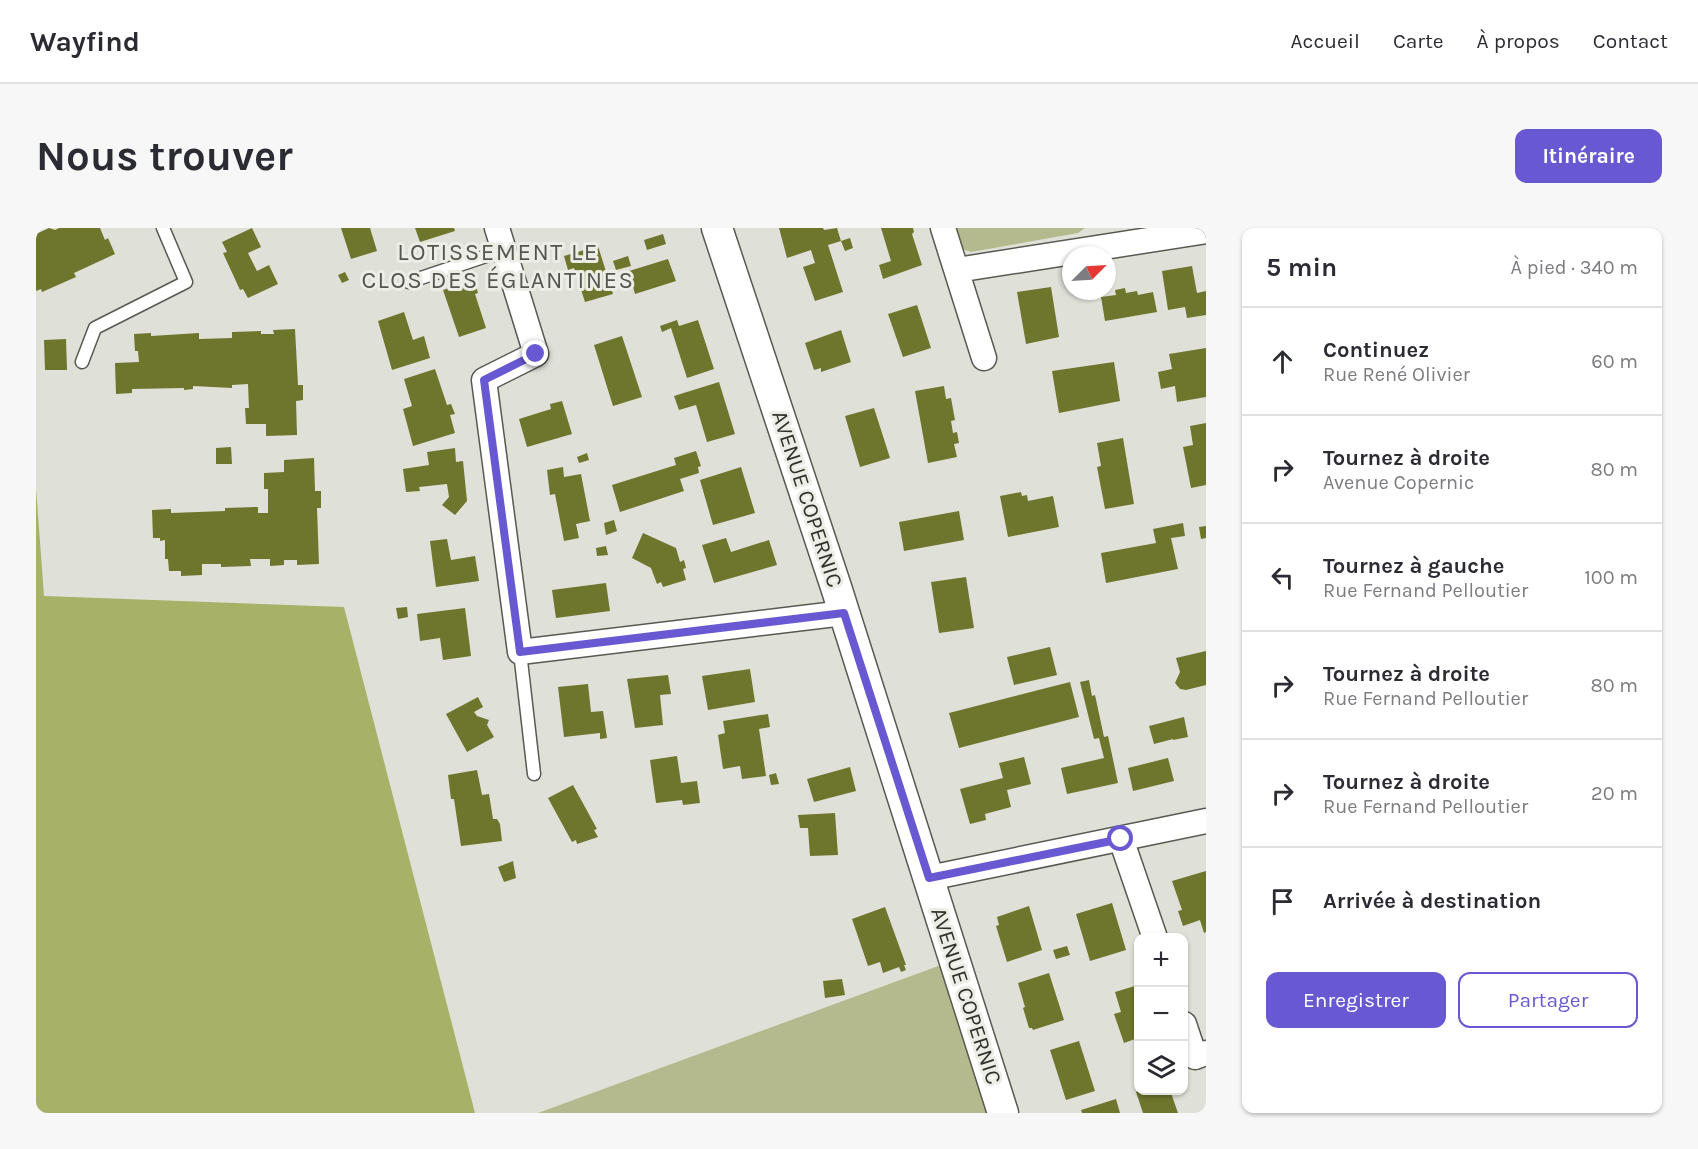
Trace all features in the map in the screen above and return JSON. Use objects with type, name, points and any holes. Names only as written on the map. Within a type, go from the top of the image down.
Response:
[{"type":"street","name":"AVENUE COPERNIC","points":[[717,228],[844,613],[1003,1113]]},
{"type":"street","points":[[943,228],[984,358]]},
{"type":"street","points":[[957,270],[1108,237],[1206,231]]},
{"type":"street","points":[[501,239],[536,354],[484,380],[520,652],[844,613]]},
{"type":"street","points":[[929,878],[1206,821]]},
{"type":"street","points":[[1121,839],[1153,933]]},
{"type":"street","points":[[1188,1036],[1195,1057],[1206,1053]]},
{"type":"lane","points":[[82,362],[95,328],[186,282],[163,228]]},
{"type":"lane","points":[[409,282],[501,239]]},
{"type":"lane","points":[[520,652],[534,774]]},
{"type":"green space","points":[[951,228],[1085,228],[1078,233],[971,252],[962,249]]},
{"type":"green space","points":[[36,488],[44,596],[344,607],[475,1113],[36,1113]]},
{"type":"green space","points":[[941,965],[986,1113],[538,1113]]},
{"type":"building","points":[[49,228],[55,230],[59,228],[100,228],[105,240],[108,238],[115,254],[74,273],[76,277],[42,292],[41,289],[36,291],[36,234]]},
{"type":"building","points":[[252,228],[261,247],[248,253],[257,271],[269,265],[278,284],[248,298],[243,289],[240,290],[223,253],[227,252],[222,242]]},
{"type":"building","points":[[341,228],[370,228],[377,251],[351,259]]},
{"type":"building","points":[[415,228],[454,228],[455,231],[420,242]]},
{"type":"building","points":[[779,228],[823,228],[824,230],[837,228],[841,241],[828,245],[843,292],[815,301],[803,267],[815,263],[811,250],[787,258]]},
{"type":"building","points":[[881,228],[913,228],[912,234],[922,265],[883,279],[879,265],[891,261]]},
{"type":"building","points":[[663,234],[666,244],[647,250],[644,240]]},
{"type":"building","points":[[850,238],[853,248],[845,251],[841,241]]},
{"type":"building","points":[[598,246],[613,294],[585,302],[574,268],[568,270],[564,256]]},
{"type":"building","points":[[628,256],[631,266],[616,270],[613,261]]},
{"type":"building","points":[[668,259],[676,281],[635,294],[629,271]]},
{"type":"building","points":[[1192,266],[1197,293],[1206,291],[1206,315],[1187,318],[1185,307],[1168,310],[1162,271]]},
{"type":"building","points":[[345,272],[349,280],[342,283],[338,275]]},
{"type":"building","points":[[474,280],[478,293],[475,294],[486,328],[459,337],[443,290]]},
{"type":"building","points":[[1051,287],[1059,337],[1026,344],[1017,292]]},
{"type":"building","points":[[1125,288],[1126,293],[1137,291],[1138,295],[1153,292],[1157,312],[1105,321],[1102,300],[1116,300],[1116,290]]},
{"type":"building","points":[[917,305],[931,348],[903,357],[888,314]]},
{"type":"building","points":[[404,312],[413,340],[424,336],[430,358],[392,370],[378,321]]},
{"type":"building","points":[[677,320],[679,326],[698,320],[714,369],[687,378],[671,328],[662,332],[660,326]]},
{"type":"building","points":[[295,329],[298,385],[303,385],[303,400],[296,401],[297,435],[266,436],[266,424],[246,424],[245,408],[249,408],[248,384],[232,385],[232,388],[193,386],[193,389],[184,390],[184,388],[132,389],[132,393],[116,394],[115,363],[139,362],[138,351],[135,351],[134,334],[151,333],[151,336],[199,333],[199,339],[232,338],[232,332],[261,331],[261,334],[274,334],[273,330]]},
{"type":"building","points":[[841,330],[851,362],[821,372],[821,368],[814,370],[805,343]]},
{"type":"building","points":[[622,336],[642,397],[613,406],[594,345]]},
{"type":"building","points":[[66,339],[67,370],[45,370],[44,340]]},
{"type":"building","points":[[1206,348],[1206,397],[1177,402],[1175,386],[1161,389],[1158,372],[1172,369],[1169,354]]},
{"type":"building","points":[[1114,362],[1120,401],[1059,413],[1052,371]]},
{"type":"building","points":[[435,369],[447,405],[451,404],[455,414],[450,415],[455,433],[413,446],[403,409],[412,406],[404,379]]},
{"type":"building","points":[[719,382],[735,434],[707,442],[696,405],[679,410],[674,396]]},
{"type":"building","points":[[944,386],[946,399],[951,398],[955,420],[951,421],[953,433],[957,432],[959,443],[954,444],[957,457],[928,463],[915,391]]},
{"type":"building","points":[[562,401],[572,434],[527,447],[519,419],[551,409],[550,404]]},
{"type":"building","points":[[874,408],[890,458],[860,467],[845,416]]},
{"type":"building","points":[[1206,423],[1206,485],[1191,488],[1183,447],[1193,445],[1190,426]]},
{"type":"building","points":[[1123,438],[1134,504],[1105,509],[1097,467],[1101,466],[1097,443]]},
{"type":"building","points":[[231,447],[232,464],[216,464],[216,448]]},
{"type":"building","points":[[455,448],[456,462],[463,461],[467,501],[455,515],[442,505],[449,497],[447,484],[419,487],[420,491],[406,492],[403,469],[429,465],[427,452]]},
{"type":"building","points":[[696,451],[701,466],[698,467],[699,473],[680,479],[684,491],[620,512],[612,485],[676,465],[674,458]]},
{"type":"building","points":[[587,453],[589,460],[579,463],[577,457]]},
{"type":"building","points":[[314,458],[315,491],[321,491],[321,508],[317,508],[319,564],[297,565],[297,560],[284,560],[284,565],[270,566],[270,559],[250,559],[251,566],[221,567],[221,564],[202,564],[202,575],[181,576],[181,571],[169,571],[168,559],[165,559],[165,540],[160,541],[160,538],[153,538],[152,510],[171,509],[171,513],[258,507],[258,513],[268,513],[268,489],[264,489],[264,473],[284,472],[284,460]]},
{"type":"building","points":[[563,467],[564,477],[581,474],[590,521],[576,524],[579,538],[564,541],[555,494],[550,495],[547,470]]},
{"type":"building","points":[[741,467],[755,513],[713,525],[700,480]]},
{"type":"building","points":[[1021,492],[1022,496],[1027,495],[1028,501],[1053,496],[1059,527],[1008,537],[1000,496]]},
{"type":"building","points":[[959,511],[964,540],[904,551],[899,522]]},
{"type":"building","points":[[614,520],[617,531],[606,535],[604,523]]},
{"type":"building","points":[[1183,523],[1185,536],[1171,538],[1178,569],[1106,583],[1101,553],[1156,543],[1153,529]]},
{"type":"building","points":[[1206,526],[1206,538],[1201,539],[1199,527]]},
{"type":"building","points":[[643,533],[676,548],[680,562],[684,560],[686,568],[683,569],[686,580],[663,587],[661,582],[657,584],[651,568],[632,558]]},
{"type":"building","points":[[726,538],[731,552],[769,540],[777,565],[714,583],[702,545]]},
{"type":"building","points":[[447,539],[451,560],[475,556],[479,581],[436,587],[430,541]]},
{"type":"building","points":[[606,546],[608,555],[597,556],[596,548]]},
{"type":"building","points":[[966,577],[974,628],[939,633],[931,582]]},
{"type":"building","points":[[606,583],[610,611],[556,618],[552,590]]},
{"type":"building","points":[[407,607],[408,617],[398,619],[396,608]]},
{"type":"building","points":[[465,608],[471,656],[443,660],[440,638],[420,641],[417,614]]},
{"type":"building","points":[[1050,647],[1057,675],[1014,685],[1007,657]]},
{"type":"building","points":[[1206,651],[1206,685],[1186,690],[1180,689],[1175,683],[1180,672],[1176,658]]},
{"type":"building","points":[[750,669],[755,702],[708,710],[702,676]]},
{"type":"building","points":[[668,675],[671,694],[660,695],[663,725],[635,728],[627,679]]},
{"type":"building","points":[[1089,680],[1092,696],[1095,695],[1104,737],[1108,736],[1118,783],[1067,794],[1061,768],[1104,758],[1099,738],[1094,739],[1080,682]]},
{"type":"building","points":[[1070,682],[1079,717],[959,748],[949,713]]},
{"type":"building","points":[[588,684],[591,712],[603,711],[607,738],[600,739],[600,733],[564,737],[558,687]]},
{"type":"building","points":[[478,697],[483,707],[474,712],[477,716],[489,720],[487,725],[494,737],[467,752],[446,714]]},
{"type":"building","points":[[768,714],[770,727],[759,729],[766,776],[742,779],[740,766],[723,769],[718,735],[725,733],[723,721]]},
{"type":"building","points":[[1184,717],[1188,737],[1154,744],[1149,726]]},
{"type":"building","points":[[677,756],[681,783],[697,781],[700,803],[683,805],[682,800],[656,803],[650,760]]},
{"type":"building","points":[[1024,757],[1031,784],[1007,790],[1011,807],[985,814],[986,820],[970,824],[960,789],[1003,778],[999,763]]},
{"type":"building","points":[[1168,758],[1174,781],[1133,791],[1128,768]]},
{"type":"building","points":[[850,767],[856,791],[814,802],[807,779]]},
{"type":"building","points":[[477,770],[482,795],[489,794],[493,819],[497,819],[500,824],[502,841],[461,846],[448,775]]},
{"type":"building","points":[[776,773],[779,784],[771,785],[769,775]]},
{"type":"building","points":[[573,785],[597,829],[594,830],[598,837],[577,844],[576,840],[572,842],[548,798]]},
{"type":"building","points":[[835,813],[838,855],[810,856],[808,828],[800,828],[798,815]]},
{"type":"building","points":[[513,861],[516,878],[504,882],[498,867]]},
{"type":"building","points":[[1206,871],[1206,932],[1204,933],[1200,920],[1183,926],[1178,911],[1182,910],[1172,881]]},
{"type":"building","points":[[1112,903],[1126,950],[1090,961],[1076,914]]},
{"type":"building","points":[[1029,906],[1042,950],[1007,962],[996,926],[999,925],[997,917]]},
{"type":"building","points":[[885,907],[906,965],[904,965],[906,970],[901,972],[899,967],[883,973],[880,962],[868,966],[852,919]]},
{"type":"building","points":[[1067,946],[1070,955],[1056,959],[1053,950]]},
{"type":"building","points":[[1049,973],[1064,1020],[1033,1030],[1029,1028],[1018,983]]},
{"type":"building","points":[[842,979],[845,995],[825,998],[823,981]]},
{"type":"building","points":[[1134,986],[1134,1039],[1124,1043],[1114,1014],[1121,1012],[1115,992]]},
{"type":"building","points":[[1079,1041],[1095,1091],[1066,1100],[1050,1050]]},
{"type":"building","points":[[1137,1095],[1172,1095],[1178,1113],[1143,1113]]},
{"type":"building","points":[[1116,1099],[1120,1113],[1082,1113],[1081,1110]]},
{"type":"district","name":"LOTISSEMENT LE CLOS DES ÉGLANTINES","points":[[498,266]]},
{"type":"route","points":[[536,354],[484,380],[520,652],[844,613],[929,878],[1121,839]]}]
